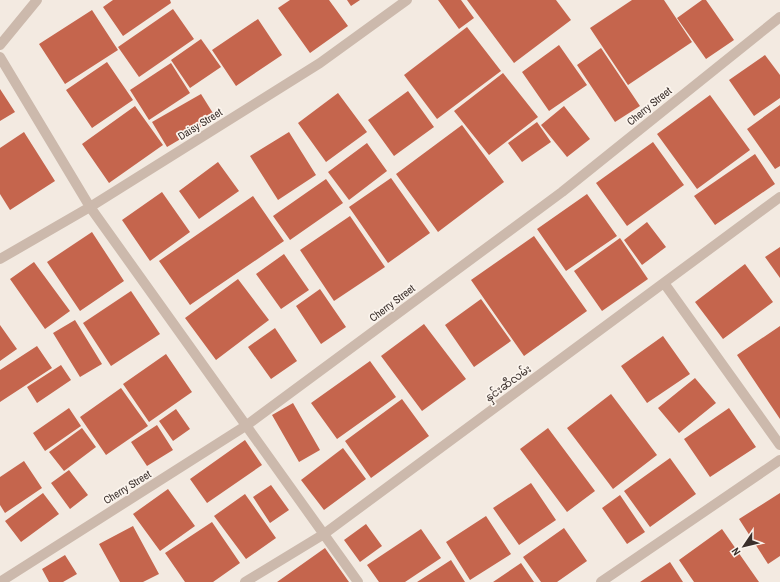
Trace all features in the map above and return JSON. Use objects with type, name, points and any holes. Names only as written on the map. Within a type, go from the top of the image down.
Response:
[{"type":"street","points":[[0,45],[38,0]]},
{"type":"street","name":"Daisy Street","points":[[0,259],[90,207],[320,63],[407,0]]},
{"type":"street","name":"Cherry Street","points":[[0,582],[247,425],[562,192],[780,17]]},
{"type":"street","points":[[0,57],[90,207],[358,582]]},
{"type":"street","name":"နှင်းဆီလမ်း","points":[[245,582],[324,534],[780,197]]},
{"type":"street","points":[[664,283],[780,445]]},
{"type":"street","points":[[601,582],[780,460]]},
{"type":"building","points":[[113,0],[170,0],[171,3],[123,36],[103,7]]},
{"type":"building","points":[[290,0],[329,0],[348,26],[310,53],[278,8]]},
{"type":"building","points":[[347,0],[360,0],[351,6]]},
{"type":"building","points":[[438,0],[461,0],[474,18],[459,29]]},
{"type":"building","points":[[467,0],[556,0],[571,20],[514,63]]},
{"type":"building","points":[[632,0],[664,0],[692,42],[628,85],[590,28]]},
{"type":"building","points":[[702,0],[706,0],[734,40],[706,59],[677,18]]},
{"type":"building","points":[[173,9],[194,39],[139,77],[118,47]]},
{"type":"building","points":[[92,10],[118,50],[65,84],[39,44]]},
{"type":"building","points":[[258,19],[282,55],[236,86],[212,50]]},
{"type":"building","points":[[467,27],[501,71],[437,119],[404,75]]},
{"type":"building","points":[[201,39],[221,67],[190,88],[171,60]]},
{"type":"building","points":[[559,45],[587,85],[549,111],[522,72]]},
{"type":"building","points":[[601,48],[640,106],[615,122],[577,65]]},
{"type":"building","points":[[765,55],[780,75],[780,98],[754,116],[729,80]]},
{"type":"building","points":[[107,62],[133,100],[92,128],[66,90]]},
{"type":"building","points":[[171,63],[190,93],[149,120],[130,90]]},
{"type":"building","points":[[503,73],[538,117],[489,155],[454,111]]},
{"type":"building","points":[[0,89],[15,112],[0,121]]},
{"type":"building","points":[[408,91],[434,127],[394,156],[368,120]]},
{"type":"building","points":[[338,93],[367,132],[326,162],[298,123]]},
{"type":"building","points":[[201,94],[216,118],[167,147],[152,122]]},
{"type":"building","points":[[710,95],[750,150],[697,189],[657,134]]},
{"type":"building","points":[[780,105],[780,166],[775,169],[747,129]]},
{"type":"building","points":[[135,106],[163,145],[109,183],[82,144]]},
{"type":"building","points":[[564,106],[590,139],[567,157],[541,125]]},
{"type":"building","points":[[537,122],[551,142],[522,162],[508,143]]},
{"type":"building","points":[[462,125],[504,182],[438,232],[396,174]]},
{"type":"building","points":[[24,132],[55,181],[10,210],[0,194],[0,148]]},
{"type":"building","points":[[289,132],[316,175],[278,200],[250,156]]},
{"type":"building","points":[[653,142],[684,185],[627,226],[596,183]]},
{"type":"building","points":[[367,143],[387,171],[349,200],[328,172]]},
{"type":"building","points":[[755,154],[775,184],[715,225],[694,196]]},
{"type":"building","points":[[218,162],[239,191],[199,219],[179,191]]},
{"type":"building","points":[[391,178],[430,233],[388,263],[349,207]]},
{"type":"building","points":[[326,179],[343,203],[290,240],[273,216]]},
{"type":"building","points":[[162,192],[190,232],[150,261],[122,220]]},
{"type":"building","points":[[587,194],[617,236],[566,271],[537,229]]},
{"type":"building","points":[[253,196],[284,241],[190,305],[159,261]]},
{"type":"building","points":[[350,216],[385,267],[334,301],[300,250]]},
{"type":"building","points":[[647,222],[666,247],[642,265],[624,240]]},
{"type":"building","points":[[92,232],[124,281],[80,311],[47,262]]},
{"type":"building","points":[[534,236],[587,311],[524,356],[471,280]]},
{"type":"building","points":[[620,238],[648,279],[602,311],[574,271]]},
{"type":"building","points":[[780,247],[780,278],[765,257]]},
{"type":"building","points":[[284,254],[309,290],[281,309],[256,274]]},
{"type":"building","points":[[34,262],[70,311],[45,329],[10,279]]},
{"type":"building","points":[[745,264],[773,302],[723,339],[695,302]]},
{"type":"building","points":[[238,279],[269,320],[216,360],[185,318]]},
{"type":"building","points":[[320,289],[346,327],[321,344],[296,306]]},
{"type":"building","points":[[131,291],[160,334],[111,366],[83,323]]},
{"type":"building","points":[[481,299],[511,341],[474,367],[445,325]]},
{"type":"building","points":[[75,320],[102,364],[80,377],[53,333]]},
{"type":"building","points":[[424,324],[466,379],[422,411],[381,356]]},
{"type":"building","points":[[0,325],[17,349],[0,361]]},
{"type":"building","points":[[780,326],[780,419],[737,355]]},
{"type":"building","points":[[275,328],[297,361],[271,379],[248,347]]},
{"type":"building","points":[[663,336],[690,374],[647,403],[621,366]]},
{"type":"building","points":[[37,346],[52,368],[0,402],[0,370]]},
{"type":"building","points":[[166,354],[192,392],[149,422],[123,384]]},
{"type":"building","points":[[370,361],[396,397],[337,439],[311,403]]},
{"type":"building","points":[[61,365],[71,380],[37,403],[27,387]]},
{"type":"building","points":[[695,378],[716,403],[679,433],[658,408]]},
{"type":"building","points":[[121,388],[148,426],[106,455],[80,417]]},
{"type":"building","points":[[611,394],[657,455],[613,489],[567,428]]},
{"type":"building","points":[[402,399],[429,436],[371,478],[345,441]]},
{"type":"building","points":[[293,403],[320,450],[299,462],[272,415]]},
{"type":"building","points":[[69,408],[81,426],[45,451],[33,433]]},
{"type":"building","points":[[729,408],[756,447],[710,477],[684,439]]},
{"type":"building","points":[[176,409],[190,429],[173,441],[159,421]]},
{"type":"building","points":[[157,425],[173,450],[147,466],[131,442]]},
{"type":"building","points":[[82,428],[96,447],[64,471],[49,452]]},
{"type":"building","points":[[548,428],[595,491],[567,512],[520,449]]},
{"type":"building","points":[[245,440],[262,465],[207,503],[190,479]]},
{"type":"building","points":[[343,448],[366,479],[324,510],[301,480]]},
{"type":"building","points":[[670,458],[696,494],[650,527],[624,491]]},
{"type":"building","points":[[24,461],[42,488],[5,513],[0,505],[0,477]]},
{"type":"building","points":[[69,470],[88,495],[70,509],[51,483]]},
{"type":"building","points":[[531,483],[556,520],[519,545],[493,508]]},
{"type":"building","points":[[271,485],[289,510],[270,523],[253,497]]},
{"type":"building","points":[[168,489],[195,526],[160,551],[133,514]]},
{"type":"building","points":[[43,493],[59,514],[21,542],[5,521]]},
{"type":"building","points":[[780,493],[780,556],[768,564],[739,519]]},
{"type":"building","points":[[245,494],[276,538],[246,559],[214,516]]},
{"type":"building","points":[[620,495],[645,532],[627,544],[602,508]]},
{"type":"building","points":[[486,516],[511,554],[470,580],[446,542]]},
{"type":"building","points":[[212,522],[240,563],[213,582],[185,582],[165,553]]},
{"type":"building","points":[[366,524],[382,546],[360,562],[344,540]]},
{"type":"building","points":[[133,526],[159,574],[143,582],[120,582],[99,544]]},
{"type":"building","points":[[564,528],[587,561],[557,582],[541,582],[523,557]]},
{"type":"building","points":[[421,529],[441,558],[405,582],[379,582],[367,565]]},
{"type":"building","points":[[722,529],[759,582],[694,582],[679,560]]},
{"type":"building","points":[[325,548],[349,582],[277,582]]},
{"type":"building","points":[[65,555],[77,574],[63,582],[49,582],[42,569]]},
{"type":"building","points":[[451,560],[465,582],[417,582]]},
{"type":"building","points":[[670,562],[683,582],[640,582]]},
{"type":"building","points":[[521,563],[534,582],[493,582]]}]
